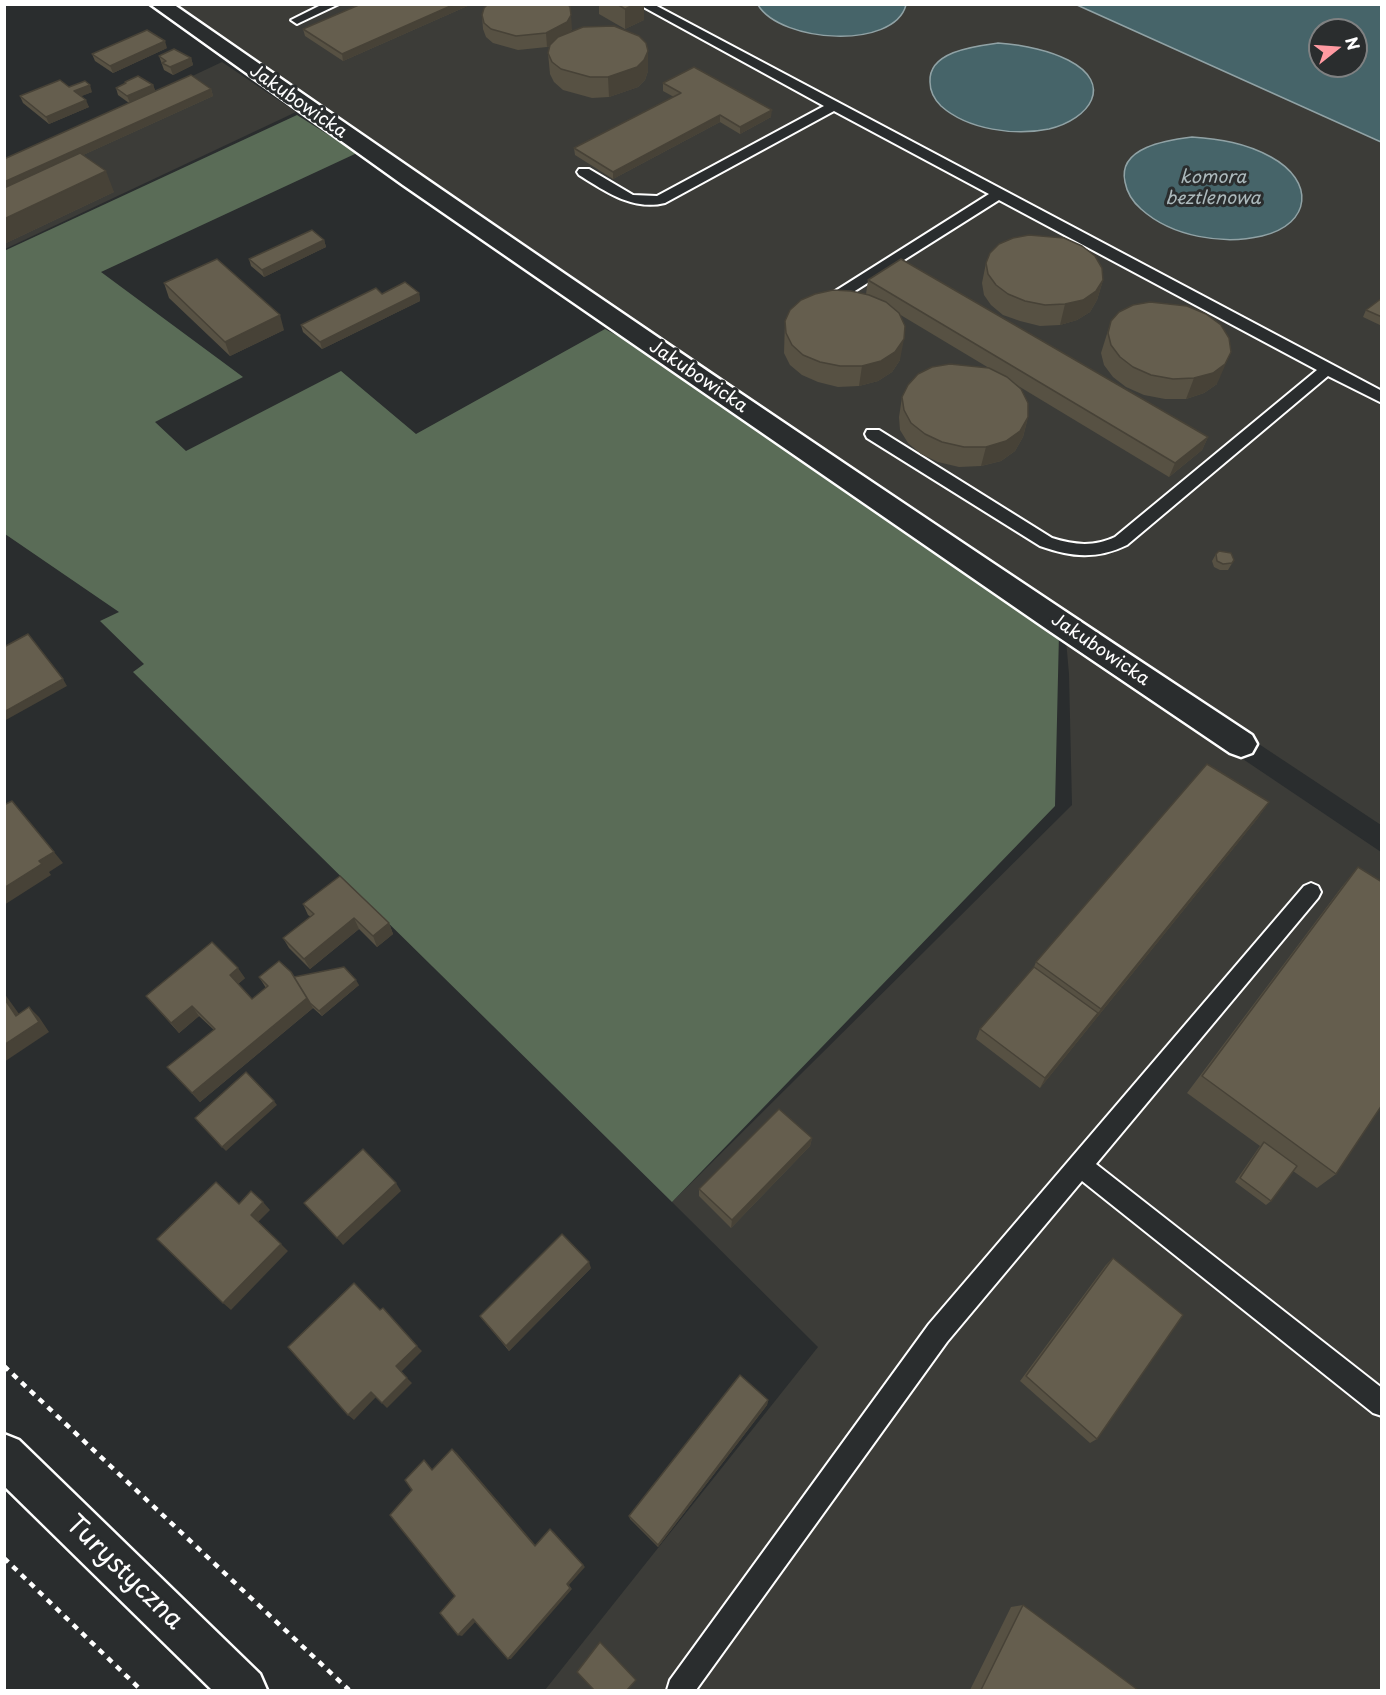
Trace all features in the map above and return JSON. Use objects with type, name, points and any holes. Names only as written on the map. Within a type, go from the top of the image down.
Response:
[{"type":"street","name":"Jakubowicka","points":[[159,4],[430,194],[1048,616],[1241,744]]},
{"type":"street","name":"Turystyczna","points":[[4,1455],[244,1690]]},
{"type":"lane","points":[[297,20],[334,4]]},
{"type":"lane","points":[[650,6],[1382,398]]},
{"type":"lane","points":[[584,172],[628,200],[644,202],[660,200],[833,106]]},
{"type":"lane","points":[[834,298],[999,194]]},
{"type":"lane","points":[[873,434],[1046,542],[1065,549],[1086,552],[1108,548],[1121,541],[1327,369]]},
{"type":"lane","points":[[680,1690],[938,1333],[1311,892]]},
{"type":"lane","points":[[1080,1166],[1382,1404]]},
{"type":"path","points":[[4,1366],[349,1690]]},
{"type":"path","points":[[4,1558],[141,1690]]},
{"type":"shaded area","points":[[172,5],[1381,5],[1381,825],[918,518]]},
{"type":"shaded area","points":[[222,62],[296,112],[5,249],[4,165]]},
{"type":"shaded area","points":[[1066,640],[1381,852],[1381,1690],[545,1690],[818,1347],[672,1202],[1072,805]]},
{"type":"green space","points":[[297,115],[357,153],[101,272],[243,377],[155,422],[186,451],[341,371],[416,434],[605,329],[640,348],[1059,633],[1055,806],[672,1202],[133,672],[144,664],[100,621],[119,612],[5,534],[4,251]]},
{"type":"water","points":[[758,5],[906,5],[897,19],[881,29],[860,35],[836,36],[812,34],[789,27],[770,18]]},
{"type":"water","points":[[1077,5],[1381,5],[1381,142]]},
{"type":"water","points":[[998,43],[1043,50],[1068,60],[1082,69],[1091,80],[1092,100],[1076,117],[1064,124],[1049,129],[1022,132],[978,126],[964,121],[941,106],[936,101],[930,85],[931,72],[937,63],[966,48]]},
{"type":"water","name":"komora beztlenowa","points":[[1192,137],[1242,145],[1262,152],[1285,167],[1301,189],[1302,201],[1291,222],[1279,230],[1262,236],[1247,239],[1215,239],[1168,226],[1141,209],[1131,197],[1125,182],[1125,170],[1129,161],[1136,153],[1158,143]]},
{"type":"building","points":[[361,4],[455,4],[342,54],[303,29]]},
{"type":"building","points":[[488,4],[568,4],[571,15],[567,22],[546,33],[516,36],[491,29],[484,23],[482,15]]},
{"type":"building","points":[[617,4],[635,4],[625,9]]},
{"type":"building","points":[[614,26],[639,36],[646,43],[648,51],[644,60],[637,67],[608,77],[590,77],[561,69],[552,62],[548,53],[550,45],[558,37],[583,27]]},
{"type":"building","points":[[147,30],[165,41],[110,66],[92,54]]},
{"type":"building","points":[[174,49],[191,58],[170,67],[162,63],[166,61],[159,56]]},
{"type":"building","points":[[694,67],[772,110],[740,127],[720,115],[613,172],[574,148],[681,93],[663,83]]},
{"type":"building","points":[[191,75],[211,89],[4,182],[4,159]]},
{"type":"building","points":[[138,76],[153,85],[127,96],[116,88],[125,82]]},
{"type":"building","points":[[60,80],[69,87],[85,81],[90,85],[74,91],[86,100],[46,117],[20,96]]},
{"type":"building","points":[[80,153],[106,171],[4,219],[4,188]]},
{"type":"building","points":[[312,230],[324,240],[262,270],[249,259]]},
{"type":"building","points":[[1029,235],[1064,238],[1082,246],[1095,256],[1102,268],[1103,280],[1096,291],[1083,300],[1045,305],[1025,301],[1008,294],[996,285],[988,274],[986,263],[990,253],[999,244]]},
{"type":"building","points":[[217,259],[280,315],[225,342],[164,283]]},
{"type":"building","points":[[901,259],[1208,437],[1175,463],[868,280]]},
{"type":"building","points":[[405,282],[419,293],[320,342],[301,325],[376,288],[382,294]]},
{"type":"building","points":[[833,290],[869,295],[886,302],[899,313],[905,326],[904,339],[895,352],[881,361],[862,366],[840,366],[820,362],[803,355],[792,345],[786,333],[785,321],[790,310],[801,300]]},
{"type":"building","points":[[1382,298],[1382,317],[1366,310]]},
{"type":"building","points":[[1150,302],[1187,306],[1206,314],[1221,325],[1229,338],[1231,352],[1225,364],[1213,373],[1194,378],[1173,379],[1151,375],[1133,367],[1120,357],[1111,345],[1108,333],[1111,321],[1119,312],[1133,305]]},
{"type":"building","points":[[950,364],[989,368],[1007,377],[1021,389],[1028,403],[1028,417],[1020,431],[1006,441],[986,447],[964,447],[942,442],[925,434],[911,423],[904,410],[902,397],[908,385],[918,374],[932,367]]},
{"type":"building","points":[[1219,551],[1231,553],[1234,560],[1232,563],[1223,564],[1217,561],[1216,554]]},
{"type":"building","points":[[28,634],[63,679],[4,712],[4,647]]},
{"type":"building","points":[[1207,764],[1269,802],[1101,1009],[1036,962]]},
{"type":"building","points":[[12,801],[54,852],[39,861],[42,864],[4,888],[4,805]]},
{"type":"building","points":[[1358,867],[1382,882],[1382,1105],[1336,1174],[1202,1076]]},
{"type":"building","points":[[340,876],[389,923],[373,936],[354,918],[304,959],[283,938],[314,914],[303,904]]},
{"type":"building","points":[[212,942],[238,968],[230,975],[252,999],[268,986],[259,977],[279,961],[291,972],[307,998],[192,1093],[167,1067],[215,1029],[192,1006],[171,1023],[146,996]]},
{"type":"building","points":[[344,967],[356,980],[319,1011],[310,1003],[294,977]]},
{"type":"building","points":[[1034,967],[1098,1013],[1045,1078],[980,1029]]},
{"type":"building","points":[[4,998],[16,1016],[29,1007],[39,1022],[4,1045]]},
{"type":"building","points":[[246,1072],[274,1101],[222,1147],[195,1118]]},
{"type":"building","points":[[779,1109],[812,1138],[732,1220],[699,1189]]},
{"type":"building","points":[[1264,1142],[1297,1166],[1271,1201],[1240,1178]]},
{"type":"building","points":[[363,1149],[396,1183],[337,1238],[304,1203]]},
{"type":"building","points":[[216,1182],[239,1204],[251,1191],[263,1202],[251,1215],[281,1244],[223,1303],[157,1239]]},
{"type":"building","points":[[562,1234],[589,1262],[506,1346],[480,1316]]},
{"type":"building","points":[[1113,1258],[1183,1315],[1097,1439],[1026,1376]]},
{"type":"building","points":[[354,1283],[380,1310],[383,1308],[417,1346],[396,1366],[407,1378],[382,1403],[371,1392],[348,1415],[288,1347]]},
{"type":"building","points":[[740,1375],[768,1400],[658,1545],[629,1516]]},
{"type":"building","points":[[452,1449],[535,1546],[550,1529],[583,1565],[567,1584],[570,1588],[508,1659],[473,1619],[458,1635],[440,1613],[455,1596],[390,1515],[412,1490],[405,1480],[424,1460],[432,1470]]},
{"type":"building","points":[[1023,1605],[1138,1690],[981,1690]]},
{"type":"building","points":[[600,1642],[636,1680],[627,1690],[594,1690],[577,1672]]}]
